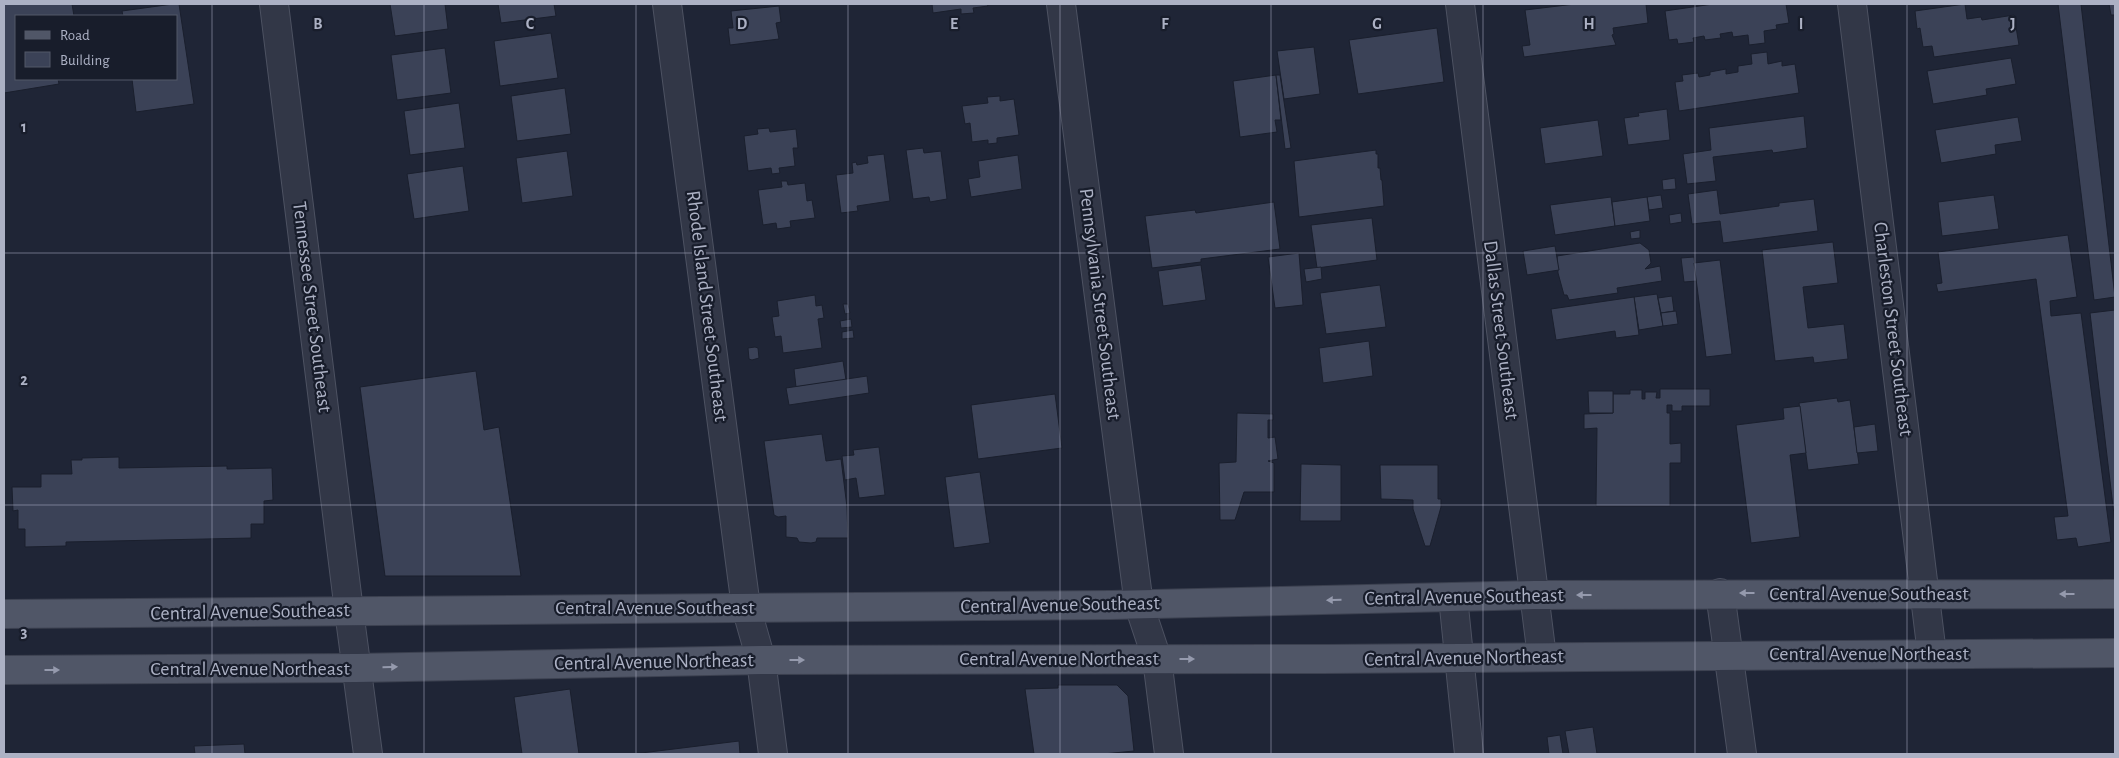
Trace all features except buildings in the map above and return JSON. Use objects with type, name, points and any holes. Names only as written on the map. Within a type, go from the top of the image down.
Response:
[{"type":"main road","name":"Central Avenue Southeast","points":[[4,614],[1139,605],[1535,595],[2115,594]]},
{"type":"main road","name":"Central Avenue Northeast","points":[[4,670],[357,668],[761,660],[1458,658],[2115,653]]},
{"type":"street","name":"Tennessee Street Southeast","points":[[274,4],[368,754]]},
{"type":"street","name":"Rhode Island Street Southeast","points":[[667,4],[746,608],[761,660],[772,754]]},
{"type":"street","name":"Pennsylvania Street Southeast","points":[[1062,4],[1139,605],[1157,659],[1169,754]]},
{"type":"street","name":"Dallas Street Southeast","points":[[1460,4],[1542,657]]},
{"type":"street","name":"Charleston Street Southeast","points":[[1852,4],[1932,654]]},
{"type":"street","points":[[1720,594],[1742,754]]},
{"type":"street","points":[[1453,597],[1468,754]]}]
